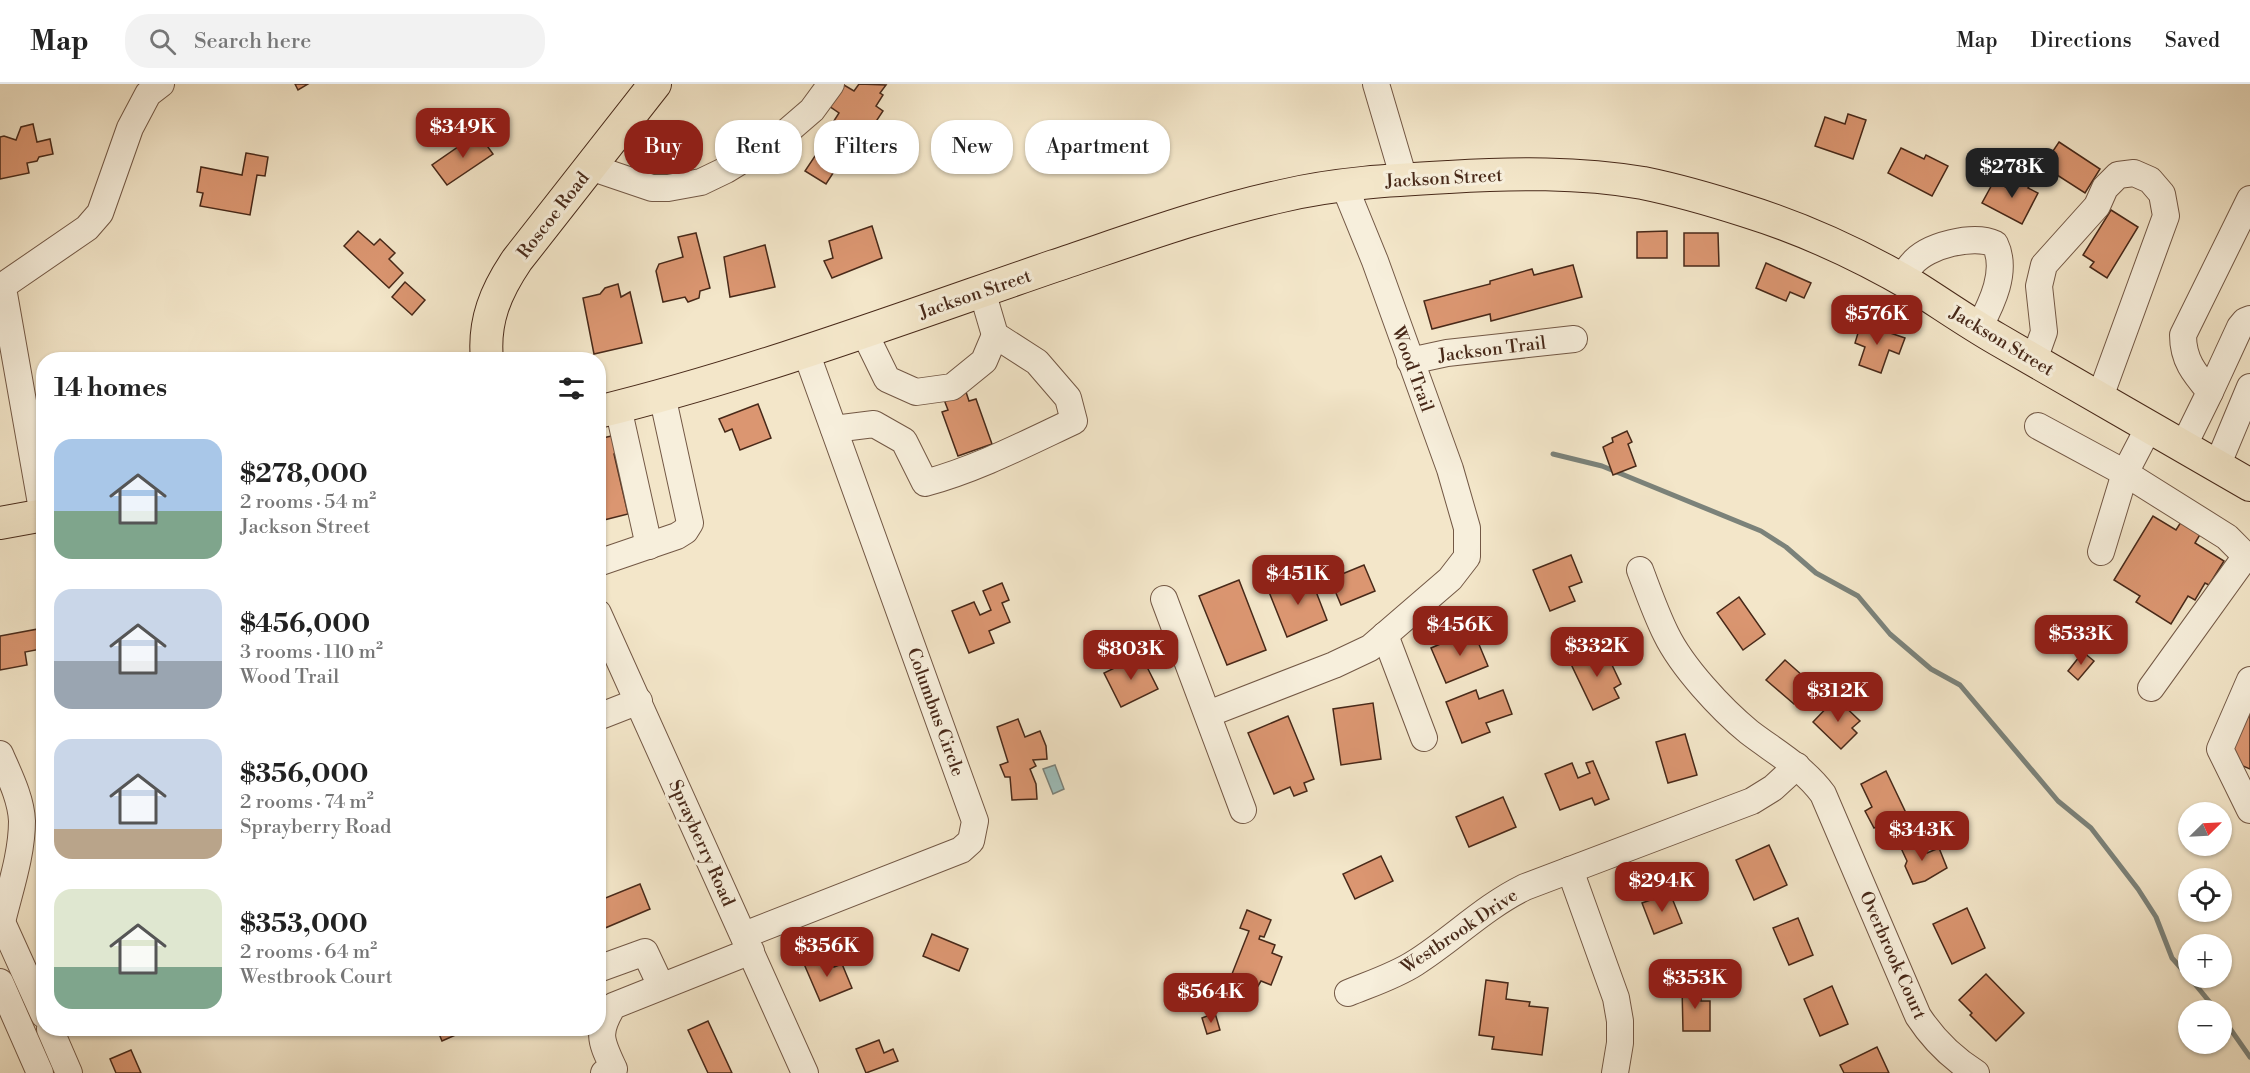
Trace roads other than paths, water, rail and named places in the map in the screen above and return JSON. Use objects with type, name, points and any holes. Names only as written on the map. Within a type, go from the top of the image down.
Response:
[{"type":"main road","name":"Roscoe Road","points":[[487,352],[488,318],[500,286],[517,260],[655,84]]},
{"type":"main road","name":"Jackson Street","points":[[608,410],[806,352],[1210,213],[1287,194],[1344,185],[1490,174],[1535,175],[1641,183],[1754,213],[1841,248],[1901,280],[1979,328],[2250,485]]},
{"type":"main road","points":[[0,523],[36,516]]},
{"type":"street","points":[[36,475],[3,288],[87,228],[100,213],[130,128],[148,94],[161,84]]},
{"type":"street","points":[[590,167],[652,188],[676,187],[701,182],[726,170],[790,130],[812,110],[831,84]]},
{"type":"street","points":[[1376,84],[1404,179]]},
{"type":"street","points":[[2034,360],[2044,332],[2040,286],[2044,265],[2097,206],[2105,188],[2118,175],[2134,173],[2150,180],[2162,194],[2166,216],[2100,397]]},
{"type":"street","name":"Wood Trail","points":[[1344,185],[1375,261],[1450,469],[1467,528],[1467,557],[1450,579],[1385,635]]},
{"type":"street","points":[[2210,392],[2194,374],[2183,352],[2183,335],[2250,199]]},
{"type":"street","points":[[1901,280],[1913,262],[1931,251],[1960,240],[1985,239],[1995,244],[2001,255],[2000,270],[1995,291],[1979,328]]},
{"type":"street","points":[[864,332],[887,379],[916,392],[952,387],[984,362],[995,335],[982,291]]},
{"type":"street","points":[[2183,447],[2240,327],[2250,319]]},
{"type":"street","points":[[834,429],[873,424],[904,441],[925,483],[955,475],[1074,421],[1068,398],[1037,362],[995,335]]},
{"type":"street","name":"Jackson Trail","points":[[1410,361],[1447,353],[1574,339]]},
{"type":"street","name":"Columbus Circle","points":[[606,1018],[613,1006],[661,986],[748,943],[961,850],[971,841],[975,820],[806,352]]},
{"type":"street","points":[[2217,466],[2250,387]]},
{"type":"street","points":[[606,560],[677,536],[685,531],[690,523],[662,395]]},
{"type":"street","points":[[608,410],[649,546]]},
{"type":"street","points":[[2038,426],[2125,473],[2227,537],[2248,558],[2151,688]]},
{"type":"street","points":[[2101,552],[2125,473],[2150,426]]},
{"type":"street","name":"Overbrook Court","points":[[1640,570],[1666,636],[1702,687],[1748,731],[1797,766],[1823,794],[1918,1016],[1949,1053],[1976,1073]]},
{"type":"street","points":[[1164,599],[1243,810]]},
{"type":"street","name":"Sprayberry Road","points":[[606,630],[805,1073]]},
{"type":"street","points":[[1208,714],[1334,665],[1370,648],[1385,635],[1424,738]]},
{"type":"street","points":[[2250,680],[2220,749],[2250,810]]},
{"type":"street","points":[[606,714],[639,701]]},
{"type":"street","points":[[0,754],[14,786],[22,819],[20,845],[1,922],[36,998]]},
{"type":"street","name":"Westbrook Drive","points":[[1348,993],[1414,964],[1502,898],[1525,887],[1752,801],[1773,788],[1797,766]]},
{"type":"street","points":[[1570,870],[1616,998],[1620,1021],[1620,1043],[1615,1073]]},
{"type":"street","points":[[606,966],[645,952],[661,986]]},
{"type":"street","points":[[0,982],[40,1073]]},
{"type":"street","points":[[53,1036],[69,1073]]},
{"type":"street","name":"Columbus Circle","points":[[602,1036],[602,1044],[614,1069],[604,1073]]},
{"type":"water","points":[[1055,765],[1064,789],[1053,794],[1043,769]]},
{"type":"waterway","points":[[1553,454],[1602,466],[1761,531],[1786,547],[1816,573],[1858,596],[1890,634],[1931,669],[1960,685],[2058,801],[2091,828],[2138,889],[2156,917],[2172,958],[2178,965]]},
{"type":"waterway","points":[[2198,988],[2208,1000]]},
{"type":"waterway","points":[[2232,1031],[2250,1057]]}]
